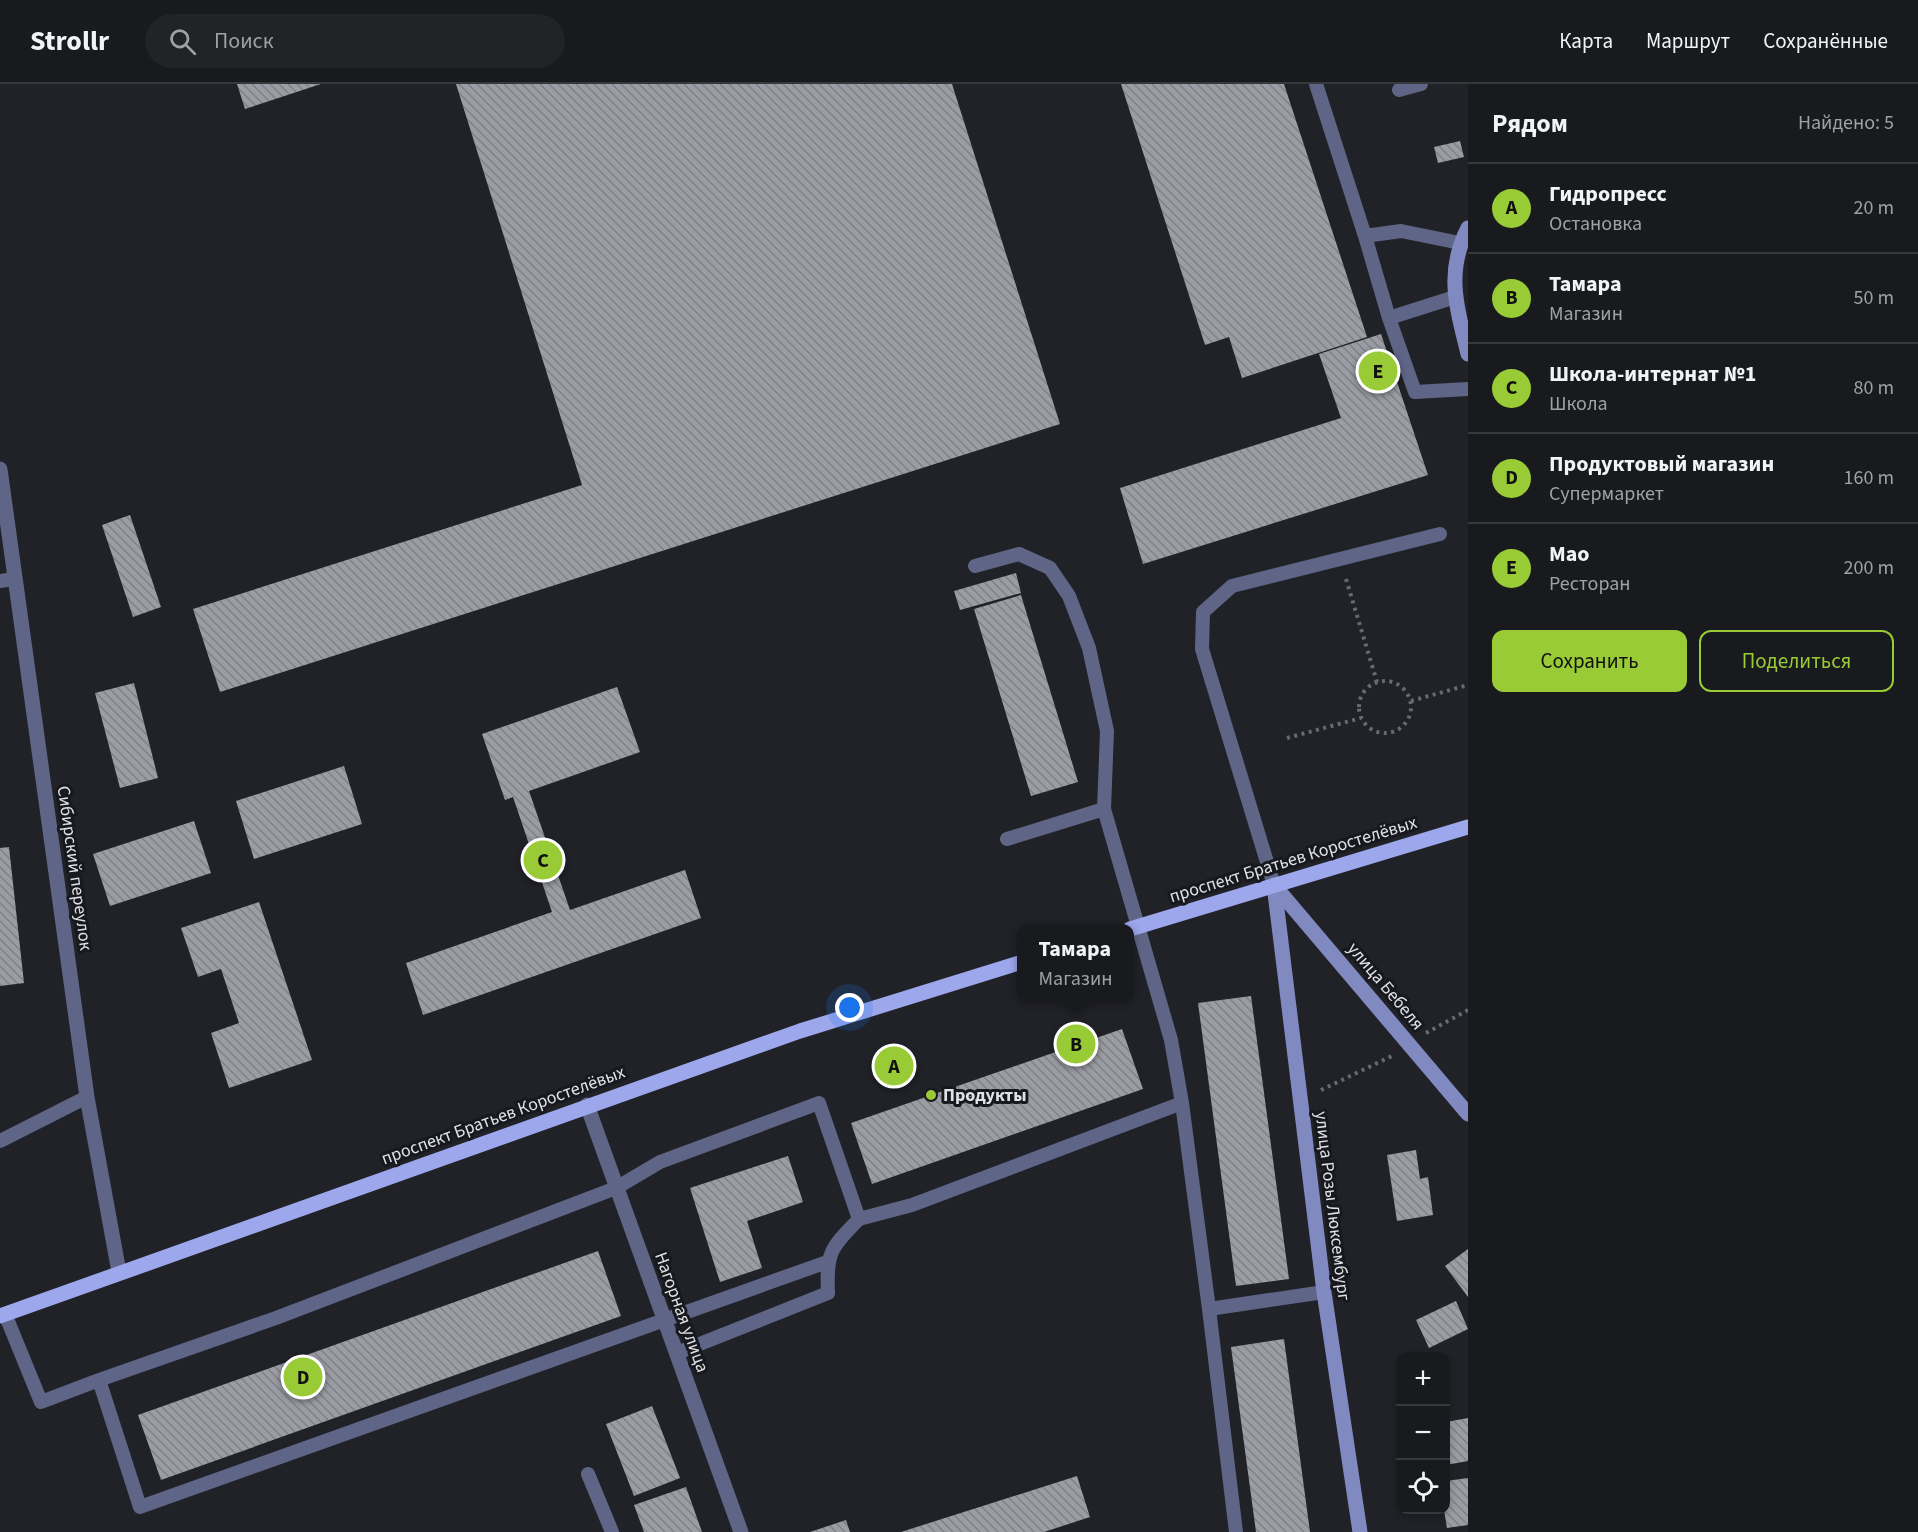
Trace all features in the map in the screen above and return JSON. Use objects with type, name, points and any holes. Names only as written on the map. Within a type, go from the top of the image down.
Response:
[{"type":"main road","name":"проспект Братьев Коростелёвых","points":[[1134,927],[1468,827]]},
{"type":"main road","name":"проспект Братьев Коростелёвых","points":[[3,1315],[800,1031],[1017,964]]},
{"type":"street","points":[[1468,228],[1460,243],[1454,270],[1455,297],[1468,354]]},
{"type":"street","name":"Сибирский переулок","points":[[0,469],[7,580],[87,1097],[119,1272]]},
{"type":"street","name":"улица Бебеля","points":[[1274,885],[1468,1114]]},
{"type":"street","name":"улица Розы Люксембург","points":[[1274,885],[1323,1292],[1360,1532]]},
{"type":"street","name":"Нагорная улица","points":[[587,1105],[741,1532]]},
{"type":"lane","points":[[1316,84],[1389,318],[1415,392],[1468,389]]},
{"type":"lane","points":[[1400,90],[1421,84]]},
{"type":"lane","points":[[1365,236],[1401,231],[1460,243]]},
{"type":"lane","points":[[1389,318],[1455,297]]},
{"type":"lane","points":[[1274,885],[1202,649],[1203,612],[1232,586],[1440,534]]},
{"type":"lane","points":[[975,566],[1019,554],[1050,568],[1069,596],[1089,648],[1107,731],[1104,809],[1133,924]]},
{"type":"lane","points":[[1007,839],[1104,809]]},
{"type":"lane","points":[[1134,927],[1171,1040],[1182,1103],[1236,1532]]},
{"type":"lane","points":[[0,1141],[87,1097]]},
{"type":"lane","points":[[3,1315],[41,1402],[276,1318],[616,1188],[660,1162],[819,1103],[859,1219]]},
{"type":"lane","points":[[677,1353],[828,1293],[827,1262],[839,1239],[859,1219],[912,1205],[1182,1103]]},
{"type":"lane","points":[[99,1380],[140,1507],[827,1262]]},
{"type":"lane","points":[[1209,1309],[1323,1292]]},
{"type":"lane","points":[[588,1474],[612,1532]]},
{"type":"path","points":[[1340,558],[1377,682]]},
{"type":"path","points":[[1377,682],[1395,682],[1405,690],[1411,701],[1410,714],[1404,725],[1393,732],[1380,733],[1369,728],[1361,718],[1358,706],[1361,694],[1370,684],[1377,682]]},
{"type":"path","points":[[1411,701],[1468,685]]},
{"type":"path","points":[[1287,738],[1361,718]]},
{"type":"path","points":[[1299,1093],[1318,1091],[1383,1062],[1449,1018],[1468,1010]]},
{"type":"building","points":[[237,84],[321,84],[245,109]]},
{"type":"building","points":[[456,84],[952,84],[1060,424],[220,692],[193,609],[582,485]]},
{"type":"building","points":[[1121,84],[1284,84],[1367,337],[1242,378],[1229,337],[1205,345]]},
{"type":"building","points":[[1460,141],[1464,157],[1438,163],[1434,147]]},
{"type":"building","points":[[1381,334],[1428,475],[1143,564],[1120,488],[1341,418],[1319,354]]},
{"type":"building","points":[[130,515],[161,607],[133,617],[102,525]]},
{"type":"building","points":[[1016,573],[1021,593],[960,610],[954,591]]},
{"type":"building","points":[[1021,595],[1078,782],[1031,796],[974,609]]},
{"type":"building","points":[[134,683],[158,778],[120,788],[95,693]]},
{"type":"building","points":[[617,687],[640,752],[529,791],[570,910],[685,870],[701,918],[423,1015],[406,963],[552,912],[513,797],[505,800],[482,734]]},
{"type":"building","points":[[344,766],[362,824],[254,859],[236,801]]},
{"type":"building","points":[[194,821],[211,873],[110,906],[93,854]]},
{"type":"building","points":[[9,847],[24,983],[0,986],[0,848]]},
{"type":"building","points":[[259,902],[312,1060],[229,1088],[211,1033],[239,1023],[221,969],[198,977],[181,928]]},
{"type":"building","points":[[1251,996],[1289,1279],[1236,1286],[1198,1003]]},
{"type":"building","points":[[1122,1029],[1143,1089],[872,1184],[851,1123]]},
{"type":"building","points":[[1416,1150],[1420,1179],[1428,1177],[1433,1215],[1397,1221],[1387,1155]]},
{"type":"building","points":[[788,1156],[803,1202],[747,1221],[762,1268],[720,1282],[690,1188]]},
{"type":"building","points":[[1468,1249],[1468,1297],[1445,1266]]},
{"type":"building","points":[[598,1251],[621,1316],[161,1480],[138,1415]]},
{"type":"building","points":[[1456,1301],[1468,1329],[1429,1348],[1416,1320]]},
{"type":"building","points":[[1284,1339],[1310,1532],[1256,1532],[1231,1347]]},
{"type":"building","points":[[652,1406],[680,1478],[634,1496],[606,1424]]},
{"type":"building","points":[[1468,1418],[1468,1461],[1450,1464],[1450,1421]]},
{"type":"building","points":[[1077,1476],[1090,1517],[1044,1532],[901,1532]]},
{"type":"building","points":[[1468,1478],[1468,1525],[1447,1528],[1445,1514],[1450,1514],[1450,1480]]},
{"type":"building","points":[[686,1487],[702,1532],[644,1532],[634,1505]]},
{"type":"building","points":[[846,1520],[850,1532],[810,1532]]},
{"type":"place","name":"Мао","points":[[1378,371]]},
{"type":"place","name":"Школа-интернат №1","points":[[543,860]]},
{"type":"place","name":"Тамара","points":[[1076,1044]]},
{"type":"place","name":"Гидропресс","points":[[894,1066]]},
{"type":"place","name":"Продукты","points":[[931,1095]]},
{"type":"place","name":"Продуктовый магазин","points":[[303,1377]]}]
